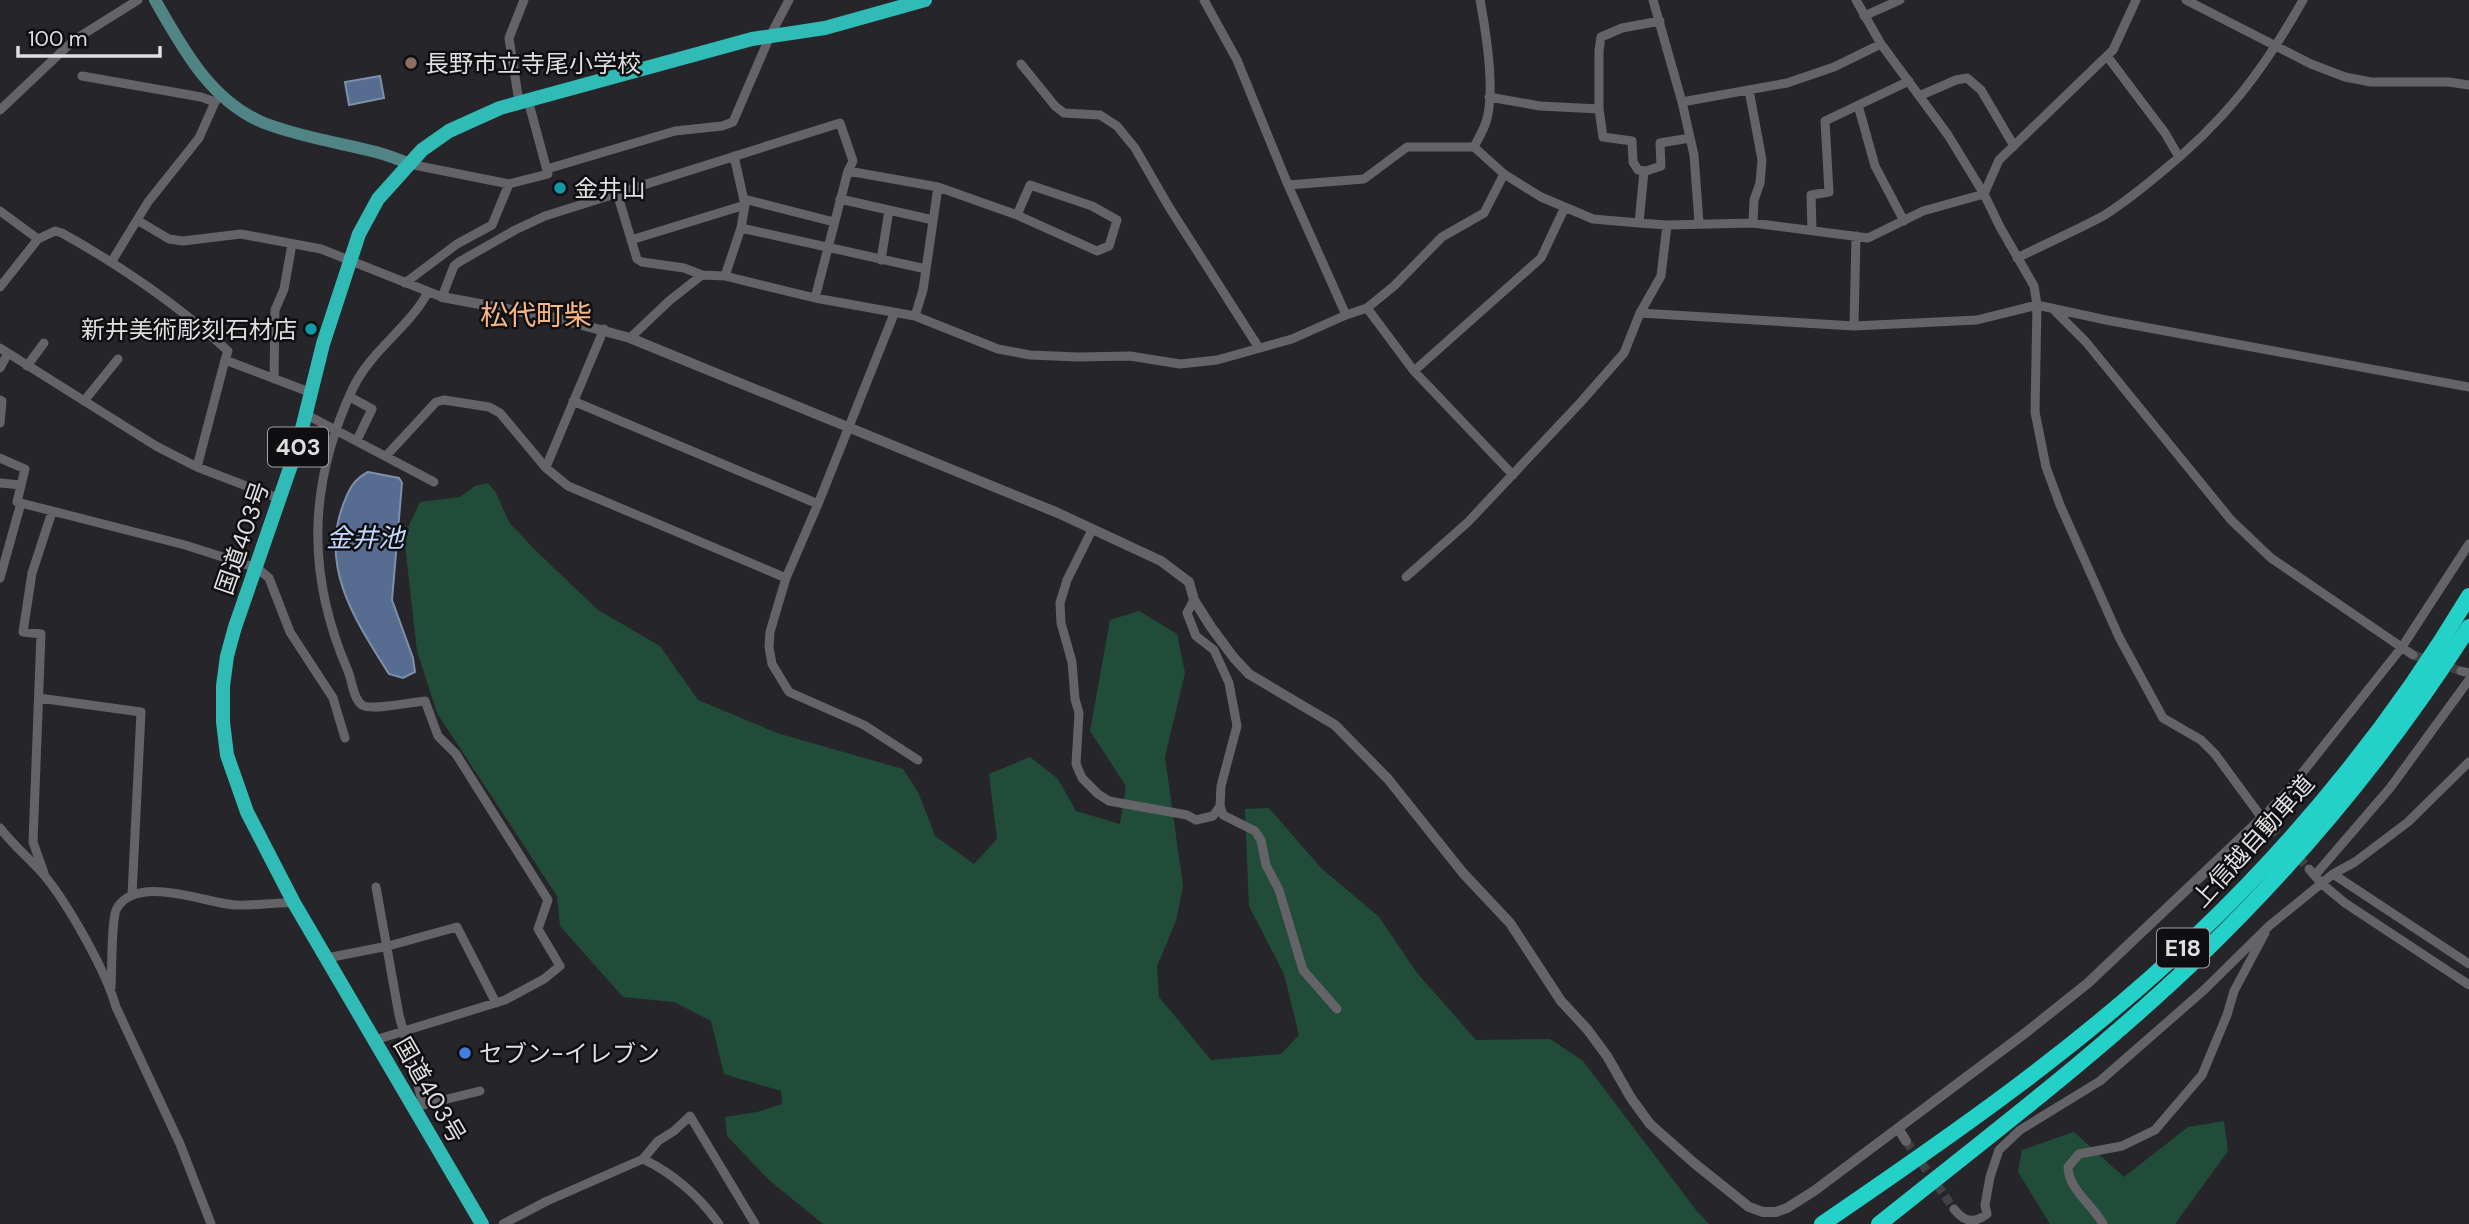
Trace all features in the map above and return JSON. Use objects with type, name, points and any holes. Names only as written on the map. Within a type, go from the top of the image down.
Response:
[{"type":"highway","name":"国道403号","points":[[482,1224],[419,1106],[374,1040],[294,903],[247,812],[227,755],[223,686],[227,656],[307,415],[323,344],[351,260],[368,215],[390,183],[449,131],[481,114],[770,36],[825,28],[925,0]]},
{"type":"highway","name":"上信越自動車道","points":[[1822,1224],[2026,1080],[2112,1011],[2195,938],[2267,863],[2340,779],[2406,693],[2469,596]]},
{"type":"highway","name":"上信越自動車道","points":[[1879,1224],[2028,1105],[2204,952],[2316,834],[2385,749],[2469,627]]},
{"type":"main road","points":[[155,0],[218,98],[263,122],[372,151],[409,164]]},
{"type":"street","points":[[0,110],[74,40],[138,0]]},
{"type":"street","points":[[409,164],[509,184],[548,174],[523,101],[509,38],[524,0]]},
{"type":"street","points":[[547,169],[660,134],[733,122],[770,36],[789,0]]},
{"type":"street","points":[[1204,0],[1237,60],[1288,185],[1346,315]]},
{"type":"street","points":[[1474,147],[1487,121],[1489,97],[1488,39],[1480,0]]},
{"type":"street","points":[[1653,0],[1694,155],[1699,223]]},
{"type":"street","points":[[1856,0],[1881,44],[1948,135],[2034,286],[2037,305],[2035,412],[2049,478],[2119,637],[2163,718],[2208,747],[2262,818]]},
{"type":"street","points":[[1864,16],[1900,0]]},
{"type":"street","points":[[2186,0],[2311,64],[2345,77],[2371,82],[2449,82],[2469,85]]},
{"type":"street","points":[[2017,258],[2104,215],[2127,200],[2213,127],[2242,95],[2277,46],[2303,0]]},
{"type":"street","points":[[1984,194],[1999,160],[2113,50],[2134,1]]},
{"type":"street","points":[[1660,21],[1622,28],[1601,37],[1599,109],[1603,137],[1632,141],[1633,162],[1638,170],[1661,166],[1660,143],[1690,138]]},
{"type":"street","points":[[1682,102],[1787,83],[1835,68],[1881,44]]},
{"type":"street","points":[[2107,56],[2165,133],[2179,157]]},
{"type":"street","points":[[1021,64],[1055,106],[1064,113],[1100,115],[1117,126],[1135,148],[1169,207],[1259,348]]},
{"type":"street","points":[[82,76],[218,98],[199,138],[152,196],[112,261]]},
{"type":"street","points":[[1919,96],[1967,78],[1981,90],[2014,146]]},
{"type":"street","points":[[1812,230],[1811,195],[1829,192],[1825,121],[1909,81]]},
{"type":"street","points":[[1749,90],[1762,160],[1760,183],[1754,200],[1753,223]]},
{"type":"street","points":[[1489,97],[1540,106],[1599,109]]},
{"type":"street","points":[[1858,105],[1875,166],[1904,221]]},
{"type":"street","points":[[442,297],[454,266],[467,256],[545,216],[840,123],[853,161],[826,248],[815,298]]},
{"type":"street","points":[[1288,185],[1364,179],[1407,147],[1474,147],[1504,174],[1541,197],[1594,219],[1667,225],[1753,223],[1868,238],[1923,211],[1984,194]]},
{"type":"street","points":[[726,276],[741,228],[745,202],[734,156]]},
{"type":"street","points":[[1639,223],[1644,170]]},
{"type":"street","points":[[848,171],[938,187],[1017,215],[1097,251],[1109,246],[1117,220],[1092,206],[1030,185],[1017,215]]},
{"type":"street","points":[[617,193],[637,259],[642,262],[684,268],[702,275],[726,276],[815,298],[915,316],[998,349],[1030,355],[1130,356],[1180,364],[1217,360],[1292,339],[1367,308],[1394,286],[1442,237],[1484,214],[1504,174]]},
{"type":"street","points":[[405,283],[457,244],[492,225],[509,184]]},
{"type":"street","points":[[915,316],[926,269],[938,187]]},
{"type":"street","points":[[840,199],[933,220]]},
{"type":"street","points":[[631,240],[745,202],[834,222]]},
{"type":"street","points":[[1415,371],[1541,258],[1565,207]]},
{"type":"street","points":[[881,260],[889,210]]},
{"type":"street","points":[[0,211],[38,239]]},
{"type":"street","points":[[137,220],[169,239],[183,241],[241,234],[321,249],[442,297],[604,329],[1058,513],[1161,561],[1189,582],[1194,600],[1234,658],[1250,674],[1335,724],[1388,779],[1463,873],[1510,923],[1561,1001],[1607,1056],[1631,1098],[1650,1124],[1728,1192],[1763,1212],[1787,1208],[1822,1185],[2088,983],[2262,818],[2291,787],[2402,647],[2469,544]]},
{"type":"street","points":[[1406,578],[1468,522],[1624,353],[1640,313],[1661,276],[1667,225]]},
{"type":"street","points":[[741,228],[926,269]]},
{"type":"street","points":[[0,287],[38,239],[55,231],[112,261],[207,332],[228,351],[197,467]]},
{"type":"street","points":[[1854,326],[1856,236]]},
{"type":"street","points":[[274,379],[275,310],[284,289],[292,244]]},
{"type":"street","points":[[630,338],[669,301],[702,275]]},
{"type":"street","points":[[374,1040],[496,1003],[544,979],[560,966],[538,929],[548,900],[456,754],[438,736],[425,701],[368,707],[359,701],[331,628],[322,583],[317,542],[320,490],[329,452],[350,397],[368,362],[417,310],[428,292]]},
{"type":"street","points":[[1640,313],[1854,326],[1977,320],[2037,305],[2469,387]]},
{"type":"street","points":[[1367,308],[1415,371],[1513,475]]},
{"type":"street","points":[[2053,309],[2086,342],[2231,520],[2271,558],[2413,655]]},
{"type":"street","points":[[894,314],[786,578],[770,632],[769,647],[772,664],[789,692],[864,725],[918,760]]},
{"type":"street","points":[[546,467],[604,329]]},
{"type":"street","points":[[27,366],[44,343]]},
{"type":"street","points":[[0,368],[4,351],[156,446],[197,467],[280,499]]},
{"type":"street","points":[[84,401],[118,359]]},
{"type":"street","points":[[225,360],[312,393]]},
{"type":"street","points":[[350,397],[372,409],[356,440]]},
{"type":"street","points":[[0,400],[0,422]]},
{"type":"street","points":[[386,456],[436,402],[444,400],[489,407],[500,413],[546,467],[568,486],[786,578]]},
{"type":"street","points":[[573,401],[818,504]]},
{"type":"street","points":[[307,415],[434,482]]},
{"type":"street","points":[[0,458],[25,469],[17,502],[185,545],[257,568],[269,578],[290,632],[333,698],[345,738]]},
{"type":"street","points":[[0,483],[21,485]]},
{"type":"street","points":[[0,578],[21,503]]},
{"type":"street","points":[[45,877],[33,842],[41,634],[23,632],[32,573],[52,512]]},
{"type":"street","points":[[1092,530],[1067,580],[1060,603],[1061,623],[1072,662],[1079,713],[1076,764],[1082,778],[1109,801],[1187,815],[1196,820],[1213,816],[1220,806]]},
{"type":"street","points":[[1194,600],[1187,613],[1196,636],[1214,650],[1229,683],[1237,726],[1221,786],[1220,806],[1223,815],[1255,831],[1261,840],[1266,865],[1279,890],[1303,970],[1337,1009]]},
{"type":"street","points":[[2469,680],[2390,788],[2312,871],[2322,884],[2345,903],[2469,985]]},
{"type":"street","points":[[39,698],[141,712],[132,895]]},
{"type":"street","points":[[1954,1209],[1962,1219],[1971,1222],[1980,1220],[1987,1214],[1985,1205],[1990,1177],[1999,1150],[2020,1130],[2099,1081],[2204,990],[2269,926],[2333,874],[2356,862],[2408,822],[2469,762]]},
{"type":"street","points":[[0,828],[45,877],[72,916],[111,990],[116,1007],[180,1144],[211,1224]]},
{"type":"street","points":[[2333,874],[2469,964]]},
{"type":"street","points":[[376,887],[419,1106],[480,1091]]},
{"type":"street","points":[[111,990],[115,911],[125,898],[132,895],[176,893],[232,905],[294,903]]},
{"type":"street","points":[[2103,1224],[2094,1208],[2076,1191],[2068,1177],[2068,1167],[2079,1154],[2123,1146],[2154,1130],[2202,1076],[2227,1016],[2234,991],[2269,926]]},
{"type":"street","points":[[327,958],[388,947],[457,927],[496,1003]]},
{"type":"street","points":[[503,1224],[547,1201],[643,1159],[657,1141],[674,1131],[690,1116],[755,1224]]},
{"type":"street","points":[[1898,1128],[1906,1141]]},
{"type":"street","points":[[643,1159],[662,1168],[702,1201],[719,1224]]},
{"type":"green space","points":[[488,483],[496,493],[509,522],[533,548],[598,610],[660,646],[698,700],[777,733],[903,769],[918,792],[935,836],[974,864],[997,839],[989,774],[1030,757],[1058,779],[1076,811],[1120,824],[1126,786],[1090,731],[1110,620],[1139,611],[1177,634],[1185,673],[1165,757],[1183,886],[1176,921],[1157,966],[1159,997],[1211,1060],[1281,1054],[1299,1035],[1284,974],[1249,906],[1245,809],[1269,808],[1321,868],[1379,917],[1417,973],[1476,1040],[1550,1039],[1583,1061],[1709,1224],[823,1224],[769,1180],[727,1136],[725,1117],[757,1112],[782,1104],[781,1091],[724,1074],[711,1021],[674,1002],[623,997],[560,926],[557,896],[437,713],[417,651],[404,536],[420,502],[460,497],[475,486]]},
{"type":"green space","points":[[2224,1121],[2228,1151],[2175,1224],[2050,1224],[2018,1172],[2022,1150],[2074,1132],[2124,1177],[2188,1127]]},
{"type":"water","points":[[380,76],[384,98],[349,105],[345,82]]},
{"type":"water","name":"金井池","points":[[368,472],[399,478],[402,483],[392,600],[413,658],[415,672],[403,678],[389,674],[377,655],[354,615],[339,573],[337,528],[343,505],[352,486]]},
{"type":"tunnel","points":[[2413,655],[2461,671]]},
{"type":"tunnel","points":[[2262,818],[2309,869]]},
{"type":"tunnel","points":[[1906,1141],[1954,1209]]},
{"type":"place","name":"長野市立寺尾小学校","points":[[411,63]]},
{"type":"place","name":"金井山","points":[[560,188]]},
{"type":"place","name":"新井美術彫刻石材店","points":[[311,329]]},
{"type":"place","name":"セブン-イレブン","points":[[465,1053]]},
{"type":"district","name":"松代町柴","points":[[536,315]]}]
